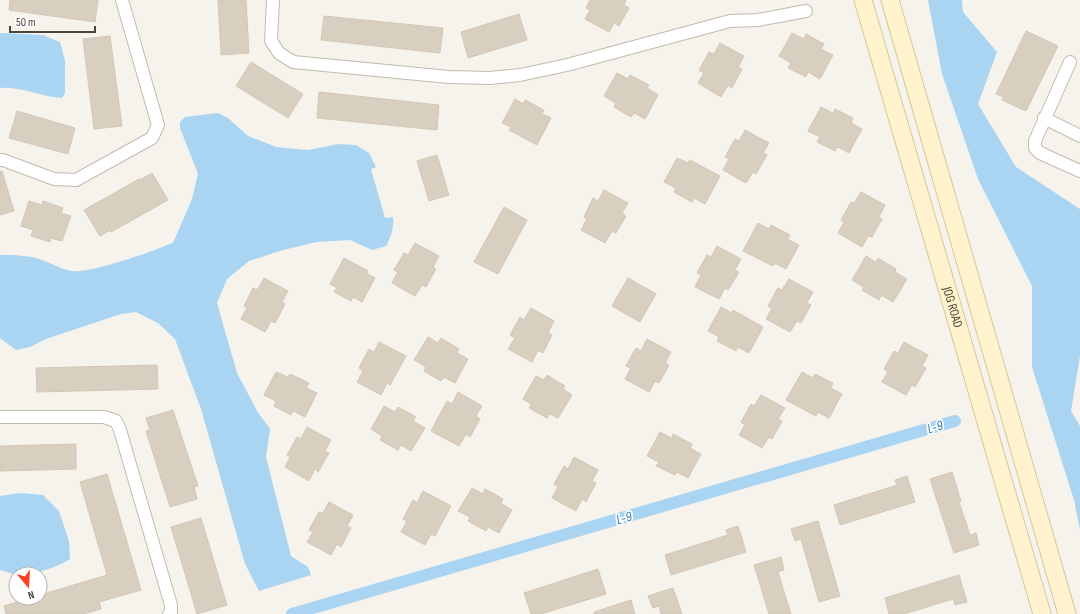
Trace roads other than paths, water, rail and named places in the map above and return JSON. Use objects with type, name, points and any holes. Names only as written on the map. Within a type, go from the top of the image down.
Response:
[{"type":"main road","name":"JOG ROAD","points":[[863,0],[1042,614]]},
{"type":"main road","name":"JOG ROAD","points":[[890,0],[1067,614]]},
{"type":"main road","points":[[936,248],[960,241]]},
{"type":"street","points":[[0,160],[54,180],[76,180],[152,138],[158,125],[122,0]]},
{"type":"street","points":[[273,0],[271,42],[278,53],[293,62],[449,77],[490,78],[520,75],[567,65],[730,21],[758,20],[806,11]]},
{"type":"street","points":[[1070,62],[1044,118],[1035,141],[1035,148],[1040,153],[1080,171]]},
{"type":"street","points":[[1044,118],[1080,136]]},
{"type":"street","points":[[0,417],[104,417],[116,421],[171,605],[171,612],[169,614]]},
{"type":"water","points":[[928,0],[962,0],[963,12],[997,52],[978,104],[1016,167],[1080,209],[1080,356],[1071,411],[1080,426],[1080,530],[1074,500],[1032,367],[1032,286],[978,179],[942,74]]},
{"type":"water","points":[[0,33],[43,35],[60,42],[65,61],[65,93],[62,98],[46,96],[23,90],[0,88]]},
{"type":"water","points":[[218,113],[228,118],[248,136],[276,147],[308,150],[339,144],[356,145],[369,153],[376,167],[371,169],[385,218],[393,217],[392,232],[386,246],[372,250],[350,240],[317,242],[283,250],[249,261],[227,279],[217,303],[237,373],[257,411],[270,429],[266,457],[291,556],[308,567],[311,575],[259,591],[245,564],[201,409],[175,339],[158,323],[136,312],[121,314],[46,339],[30,347],[16,350],[0,338],[0,255],[32,257],[67,270],[80,271],[106,266],[173,243],[192,199],[198,174],[180,128],[180,122],[185,117]]},
{"type":"water","points":[[20,493],[43,495],[59,511],[69,541],[70,559],[48,569],[48,566],[8,566],[8,572],[0,570],[0,496]]},
{"type":"waterway","name":"L-9","points":[[292,614],[955,421]]}]
